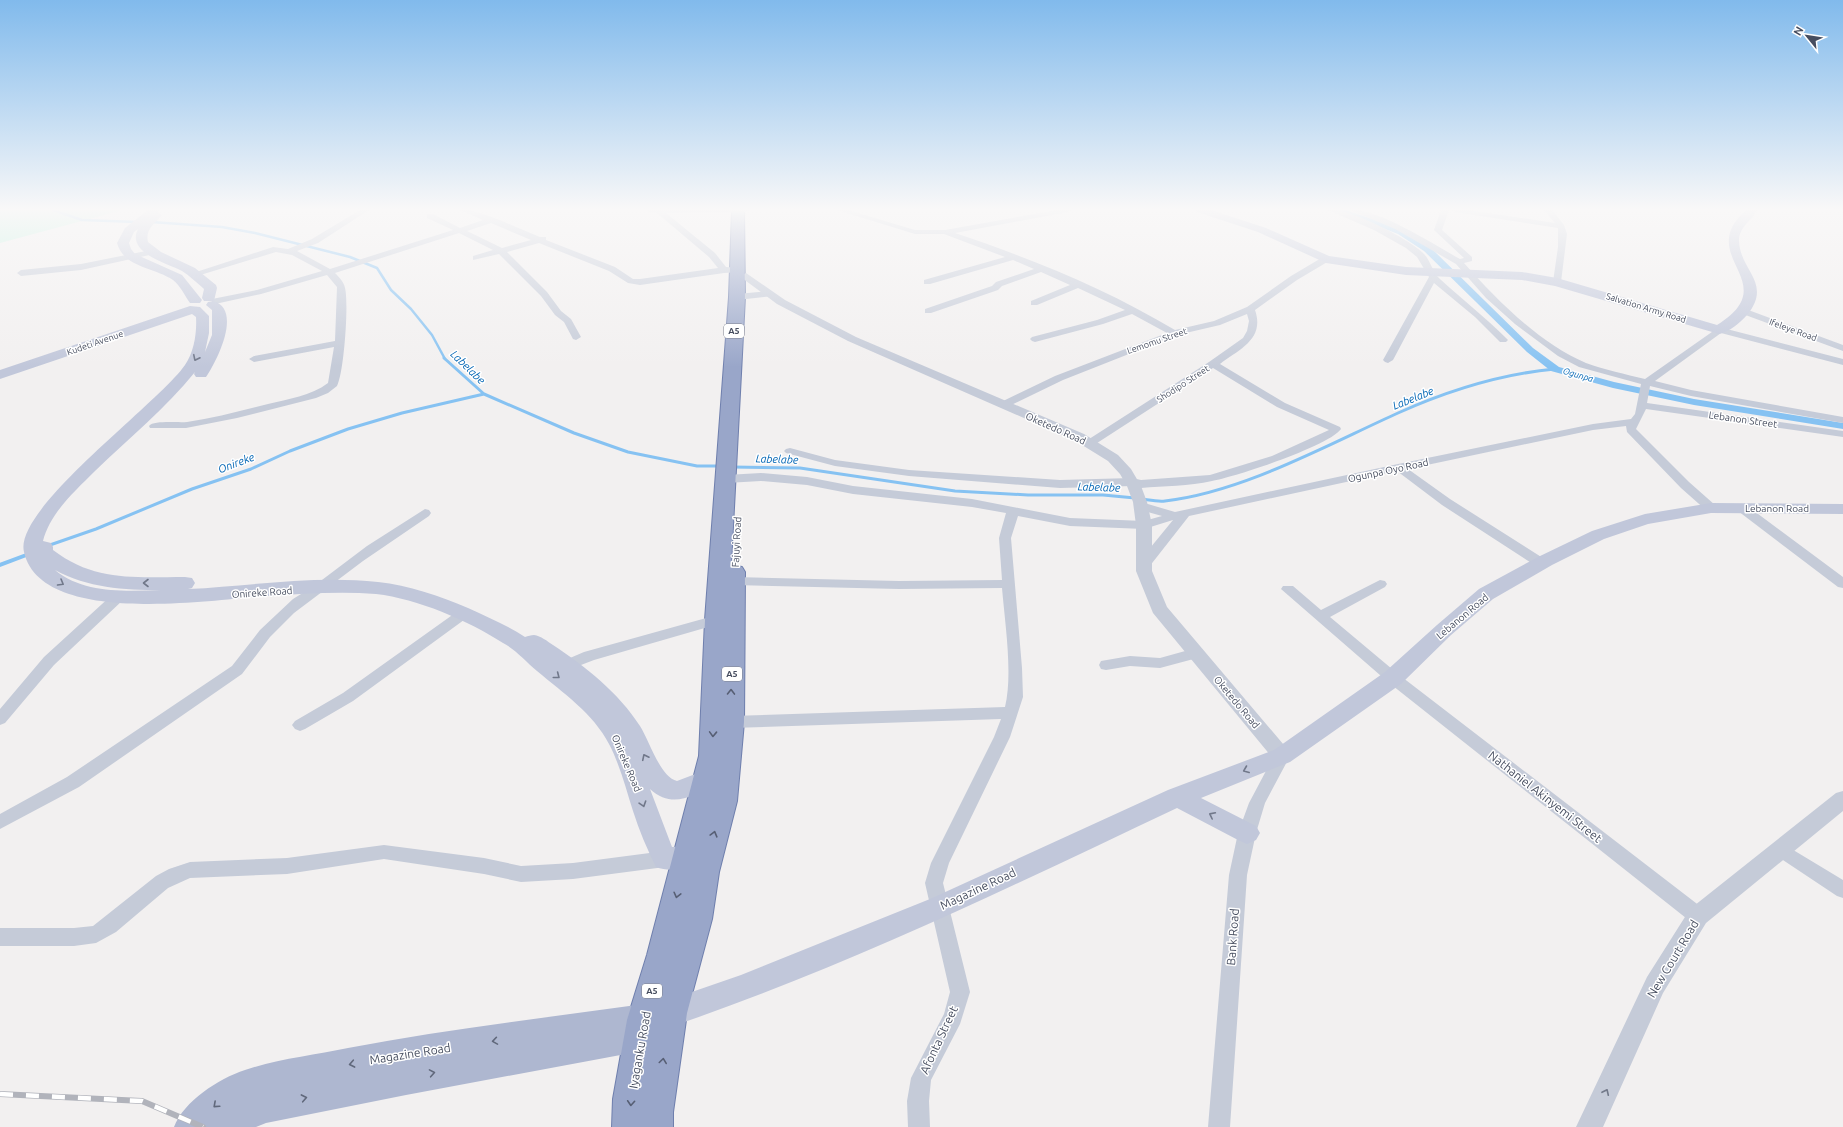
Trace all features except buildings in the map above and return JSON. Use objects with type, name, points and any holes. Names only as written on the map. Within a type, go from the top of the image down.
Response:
[{"type":"highway","name":"Fajuyi Road","points":[[685,863],[723,800],[731,722],[734,581],[733,467],[741,296],[736,272],[736,263]]},
{"type":"highway","name":"Fajuyi Road","points":[[736,272],[738,263]]},
{"type":"highway","name":"Fajuyi Road","points":[[685,863],[712,756],[717,620],[733,467]]},
{"type":"highway","name":"Iyaganku Road","points":[[630,1127],[631,1100],[652,1023],[696,919],[685,863]]},
{"type":"highway","name":"Iyaganku Road","points":[[652,1023],[656,1127]]},
{"type":"main road","points":[[38,549],[88,475],[175,388],[191,367],[201,348],[202,316],[191,306],[178,278],[144,263]]},
{"type":"main road","points":[[88,475],[154,426],[198,379],[216,348],[220,331],[220,318],[218,308],[212,301],[211,288],[194,274],[175,263]]},
{"type":"main road","name":"Salvation Army Road","points":[[1345,263],[1374,268],[1434,274],[1464,270],[1522,276],[1557,282],[1719,330]]},
{"type":"main road","points":[[1719,330],[1743,311],[1752,290],[1750,280],[1741,263]]},
{"type":"main road","points":[[191,306],[212,301]]},
{"type":"main road","name":"Kudeti Avenue","points":[[0,369],[191,306]]},
{"type":"main road","name":"Kudeti Avenue","points":[[0,375],[191,306]]},
{"type":"main road","name":"Lebanon Road","points":[[1282,756],[1393,678],[1444,630],[1486,594],[1541,563],[1598,535],[1645,519],[1712,508],[1843,508]]},
{"type":"main road","name":"Onireke Road","points":[[38,549],[56,564],[76,575],[116,584],[325,583],[396,591],[440,603],[463,614],[517,642],[581,694],[602,717],[614,732],[626,757],[648,819],[685,863]]},
{"type":"main road","name":"Onireke Road","points":[[38,549],[52,578],[71,589],[118,597],[216,595],[325,583],[342,577],[377,580],[447,596],[488,614],[568,665],[613,706],[632,732],[656,780],[666,788],[677,791],[706,780]]},
{"type":"main road","name":"Magazine Road","points":[[191,1127],[226,1096],[255,1096],[413,1076],[652,1023],[939,908],[1178,797],[1282,756]]},
{"type":"main road","points":[[1178,797],[1247,833]]},
{"type":"main road","name":"Magazine Road","points":[[231,1127],[246,1113],[255,1096]]},
{"type":"street","points":[[21,273],[59,270],[100,263]]},
{"type":"street","points":[[194,274],[231,263]]},
{"type":"street","points":[[154,426],[186,425],[312,396],[324,391],[333,384],[340,343],[342,302],[341,287],[329,272],[314,263]]},
{"type":"street","points":[[212,301],[258,292],[357,263]]},
{"type":"street","points":[[513,263],[544,294],[558,313],[568,321],[576,337]]},
{"type":"street","points":[[597,263],[635,282],[736,272]]},
{"type":"street","points":[[723,263],[736,272]]},
{"type":"street","points":[[927,282],[995,263]]},
{"type":"street","points":[[1027,263],[1134,310],[1174,333]]},
{"type":"street","name":"Lemomu Street","points":[[1003,405],[1059,378],[1174,333],[1217,324],[1250,309],[1294,278],[1320,263]]},
{"type":"street","points":[[1426,263],[1434,274],[1503,340]]},
{"type":"street","points":[[1453,263],[1464,270],[1502,309],[1561,354],[1583,365],[1646,385],[1743,404],[1843,420]]},
{"type":"street","points":[[1464,270],[1467,263]]},
{"type":"street","points":[[1557,282],[1560,271],[1560,263]]},
{"type":"street","points":[[928,311],[995,288],[999,284],[1042,269]]},
{"type":"street","name":"Oketedo Road","points":[[736,272],[800,312],[852,339],[1079,437],[1113,458],[1137,494],[1144,524],[1144,571],[1150,590],[1159,610],[1282,756]]},
{"type":"street","points":[[1388,360],[1434,274]]},
{"type":"street","points":[[1034,303],[1077,285]]},
{"type":"street","points":[[741,296],[769,294]]},
{"type":"street","name":"Shodipo Street","points":[[1090,443],[1213,364],[1246,340],[1252,331],[1254,321],[1250,309]]},
{"type":"street","points":[[1035,339],[1100,322],[1134,310]]},
{"type":"street","name":"Ifeleye Road","points":[[1743,311],[1843,348]]},
{"type":"street","points":[[1712,508],[1684,485],[1633,433],[1631,427],[1640,414],[1646,385],[1719,330],[1843,362]]},
{"type":"street","points":[[254,359],[340,343]]},
{"type":"street","points":[[1137,494],[1140,484],[1211,478],[1276,458],[1330,434],[1336,429],[1281,405],[1213,364]]},
{"type":"street","name":"Lebanon Street","points":[[1643,403],[1843,434]]},
{"type":"street","name":"Ogunpa Oyo Road","points":[[733,467],[761,477],[807,481],[853,490],[972,503],[1070,522],[1144,524],[1180,514],[1593,427],[1634,422]]},
{"type":"street","points":[[790,451],[835,463],[909,473],[1060,484],[1137,494],[1180,514],[1144,564]]},
{"type":"street","points":[[1398,468],[1446,502],[1541,563]]},
{"type":"street","points":[[1742,508],[1843,584]]},
{"type":"street","name":"Afonta Street","points":[[919,1127],[918,1101],[922,1078],[953,1017],[960,992],[934,883],[940,863],[1002,737],[1011,714],[1015,697],[1015,668],[1005,538],[1013,510]]},
{"type":"street","points":[[0,822],[73,782],[237,670],[251,649],[276,621],[298,601],[325,583],[348,564],[425,513]]},
{"type":"street","points":[[734,581],[899,585],[1008,584]]},
{"type":"street","points":[[1320,616],[1380,584]]},
{"type":"street","name":"Nathaniel Akinyemi Street","points":[[1288,589],[1393,678],[1698,916]]},
{"type":"street","points":[[0,719],[49,661],[118,597]]},
{"type":"street","points":[[300,724],[348,697],[463,614]]},
{"type":"street","points":[[568,665],[589,656],[717,620]]},
{"type":"street","points":[[1106,666],[1130,661],[1160,664],[1196,653]]},
{"type":"street","points":[[731,722],[1011,714]]},
{"type":"street","name":"Bank Road","points":[[1219,1127],[1238,875],[1247,833],[1257,803],[1282,756]]},
{"type":"street","name":"New Court Road","points":[[1589,1127],[1655,985],[1698,916],[1843,799]]},
{"type":"street","points":[[1780,849],[1843,890]]},
{"type":"street","points":[[0,937],[74,937],[96,934],[109,926],[162,882],[175,875],[190,870],[287,866],[384,852],[484,866],[521,874],[685,863]]},
{"type":"waterway","name":"Labelabe","points":[[364,263],[377,268],[391,290],[411,309],[432,335],[445,359]]},
{"type":"waterway","name":"Ogunpa","points":[[1441,263],[1530,350],[1555,369],[1613,385],[1694,402],[1843,426]]},
{"type":"waterway","name":"Labelabe","points":[[445,359],[484,394]]},
{"type":"waterway","name":"Labelabe","points":[[1141,499],[1165,501],[1194,496],[1224,488],[1284,466],[1398,413],[1455,391],[1495,379],[1535,371],[1555,369]]},
{"type":"waterway","name":"Onireke","points":[[47,546],[96,529],[192,489],[251,469],[290,451],[348,429],[402,413],[484,394]]},
{"type":"waterway","name":"Labelabe","points":[[484,394],[574,433],[628,452],[697,466],[719,466]]},
{"type":"waterway","name":"Labelabe","points":[[732,467],[800,468],[955,491],[1028,495],[1103,495],[1135,498]]},
{"type":"waterway","name":"Onireke","points":[[0,565],[29,554]]},
{"type":"railway","points":[[0,1094],[142,1101],[203,1127]]}]
